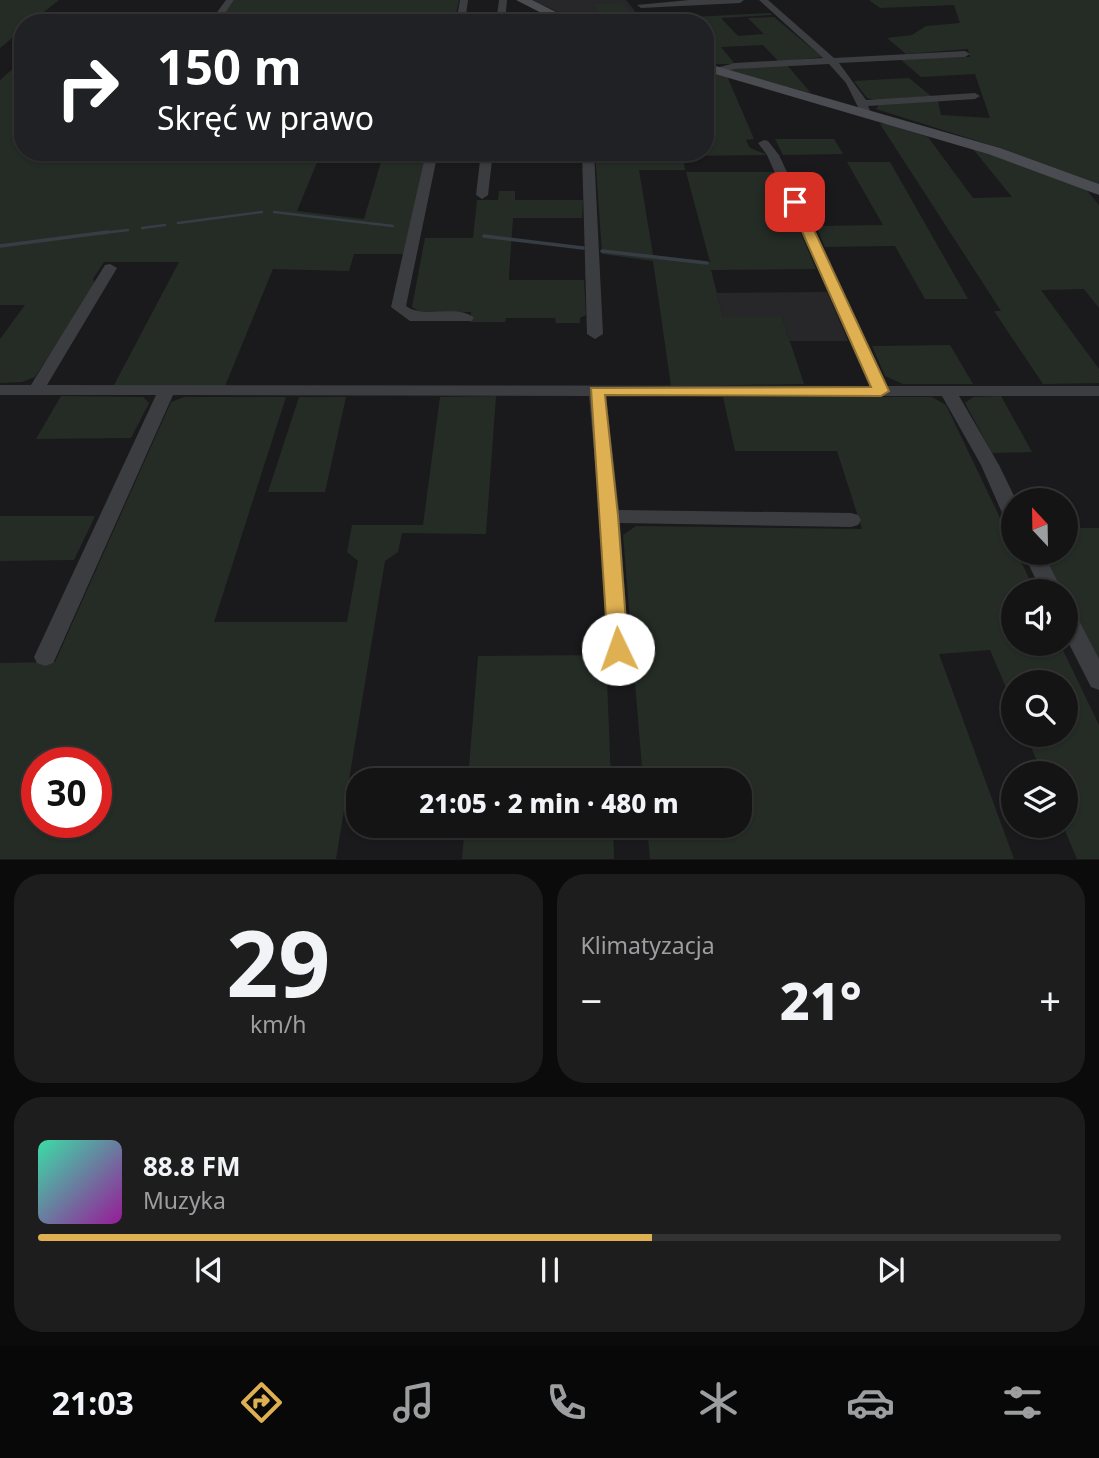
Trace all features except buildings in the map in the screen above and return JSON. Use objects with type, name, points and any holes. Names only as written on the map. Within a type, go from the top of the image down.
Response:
[{"type":"street","points":[[522,0],[552,14]]},
{"type":"street","points":[[641,5],[740,0]]},
{"type":"street","points":[[763,0],[831,61],[865,108]]},
{"type":"street","points":[[714,69],[965,54]]},
{"type":"street","points":[[714,70],[865,108],[1099,190]]},
{"type":"street","points":[[865,108],[975,96]]},
{"type":"street","points":[[764,143],[774,155],[881,391]]},
{"type":"street","points":[[430,161],[398,307],[410,316],[466,317]]},
{"type":"street","points":[[482,195],[485,161]]},
{"type":"street","points":[[588,161],[595,334]]},
{"type":"street","points":[[36,390],[110,268]]},
{"type":"street","points":[[0,390],[1099,391]]},
{"type":"street","points":[[45,657],[167,390]]},
{"type":"street","points":[[597,391],[610,516],[618,649]]},
{"type":"street","points":[[948,391],[1001,489]]},
{"type":"street","points":[[610,516],[851,520]]},
{"type":"street","points":[[1078,640],[1099,681]]},
{"type":"shaded area","points":[[0,0],[59,0],[41,14],[14,14],[14,36],[0,48]]},
{"type":"shaded area","points":[[234,0],[459,0],[456,14],[223,14]]},
{"type":"shaded area","points":[[532,0],[626,0],[637,14],[562,14]]},
{"type":"shaded area","points":[[869,0],[1099,0],[1099,184],[1000,148],[876,109],[879,105],[938,101],[941,115],[990,118],[975,74],[921,77],[900,59],[970,57],[968,49],[906,54],[887,38],[912,35],[926,26],[960,23],[954,5],[880,8]]},
{"type":"shaded area","points":[[623,3],[630,14],[600,14],[594,4]]},
{"type":"shaded area","points":[[770,13],[772,15],[721,18],[738,36],[764,34],[748,18],[774,17],[822,57],[779,62],[763,45],[721,47],[735,64],[714,64],[714,16]]},
{"type":"shaded area","points":[[787,65],[811,93],[728,71],[729,69]]},
{"type":"shaded area","points":[[14,68],[14,161],[318,161],[297,211],[364,219],[381,161],[424,161],[404,254],[354,254],[349,271],[273,269],[225,386],[114,385],[179,262],[104,262],[93,279],[96,285],[35,377],[22,382],[0,383],[0,339],[25,305],[0,305],[0,80]]},
{"type":"shaded area","points":[[714,72],[727,76],[754,139],[746,140],[750,148],[768,155],[714,156]]},
{"type":"shaded area","points":[[909,78],[931,96],[876,100],[867,98],[854,81]]},
{"type":"shaded area","points":[[885,123],[928,137],[973,198],[1012,197],[973,149],[1084,187],[1099,205],[1099,308],[1084,289],[1041,290],[1099,369],[1099,383],[1043,384],[994,311],[1001,311],[880,124]]},
{"type":"shaded area","points":[[775,139],[834,139],[843,154],[783,155]]},
{"type":"shaded area","points":[[596,161],[684,161],[685,170],[639,170],[653,255],[710,262],[686,172],[775,172],[816,269],[711,270],[723,317],[782,317],[804,384],[671,386],[653,261],[602,254]]},
{"type":"shaded area","points":[[847,162],[890,162],[968,299],[925,299],[895,246],[825,247],[816,226],[883,225]]},
{"type":"shaded area","points":[[499,191],[515,191],[515,200],[583,200],[582,218],[513,218],[509,275],[509,280],[584,280],[586,315],[580,318],[580,323],[556,323],[555,318],[506,318],[505,322],[470,322],[471,312],[420,312],[412,307],[425,238],[473,238],[477,200],[498,200]]},
{"type":"shaded area","points":[[827,292],[848,341],[790,341],[782,317],[723,317],[717,293]]},
{"type":"shaded area","points":[[950,345],[973,384],[903,384],[885,376],[872,346]]},
{"type":"shaded area","points":[[61,396],[143,397],[149,403],[131,438],[36,439]]},
{"type":"shaded area","points":[[496,396],[486,534],[402,533],[398,552],[385,561],[351,768],[346,768],[346,798],[336,859],[0,859],[0,663],[55,662],[171,402],[184,397],[286,397],[214,622],[347,622],[358,561],[347,552],[352,525],[423,525],[440,397]]},
{"type":"shaded area","points":[[1001,396],[1032,452],[992,453],[965,403],[973,397]]},
{"type":"shaded area","points":[[299,397],[346,397],[325,492],[268,492]]},
{"type":"shaded area","points":[[723,397],[932,397],[946,405],[1001,520],[1001,565],[1023,565],[1029,579],[1001,579],[1001,656],[1066,656],[1073,670],[1001,670],[1001,676],[990,650],[939,654],[1001,823],[1001,838],[1006,838],[1014,859],[650,859],[648,838],[752,838],[752,768],[642,768],[623,535],[636,526],[862,529],[837,451],[735,451]]},
{"type":"shaded area","points":[[0,516],[95,516],[74,560],[0,561]]},
{"type":"shaded area","points":[[1078,528],[1099,528],[1099,663],[1078,622],[1078,579],[1056,579],[1048,565],[1078,565]]},
{"type":"shaded area","points":[[606,655],[611,768],[469,768],[478,656]]},
{"type":"shaded area","points":[[1078,681],[1099,725],[1099,859],[1077,859],[1068,838],[1078,838],[1078,761],[1037,761],[1031,747],[1078,747]]},
{"type":"shaded area","points":[[464,838],[613,838],[614,859],[462,859]]},
{"type":"waterway","points":[[178,223],[262,212]]},
{"type":"waterway","points":[[274,212],[393,226]]},
{"type":"waterway","points":[[142,228],[165,225]]},
{"type":"waterway","points":[[94,234],[128,230]]},
{"type":"waterway","points":[[0,246],[108,232]]},
{"type":"waterway","points":[[484,236],[583,248]]},
{"type":"waterway","points":[[602,251],[707,263]]},
{"type":"route","points":[[618,649],[610,516],[597,391],[881,391],[795,202]]}]
